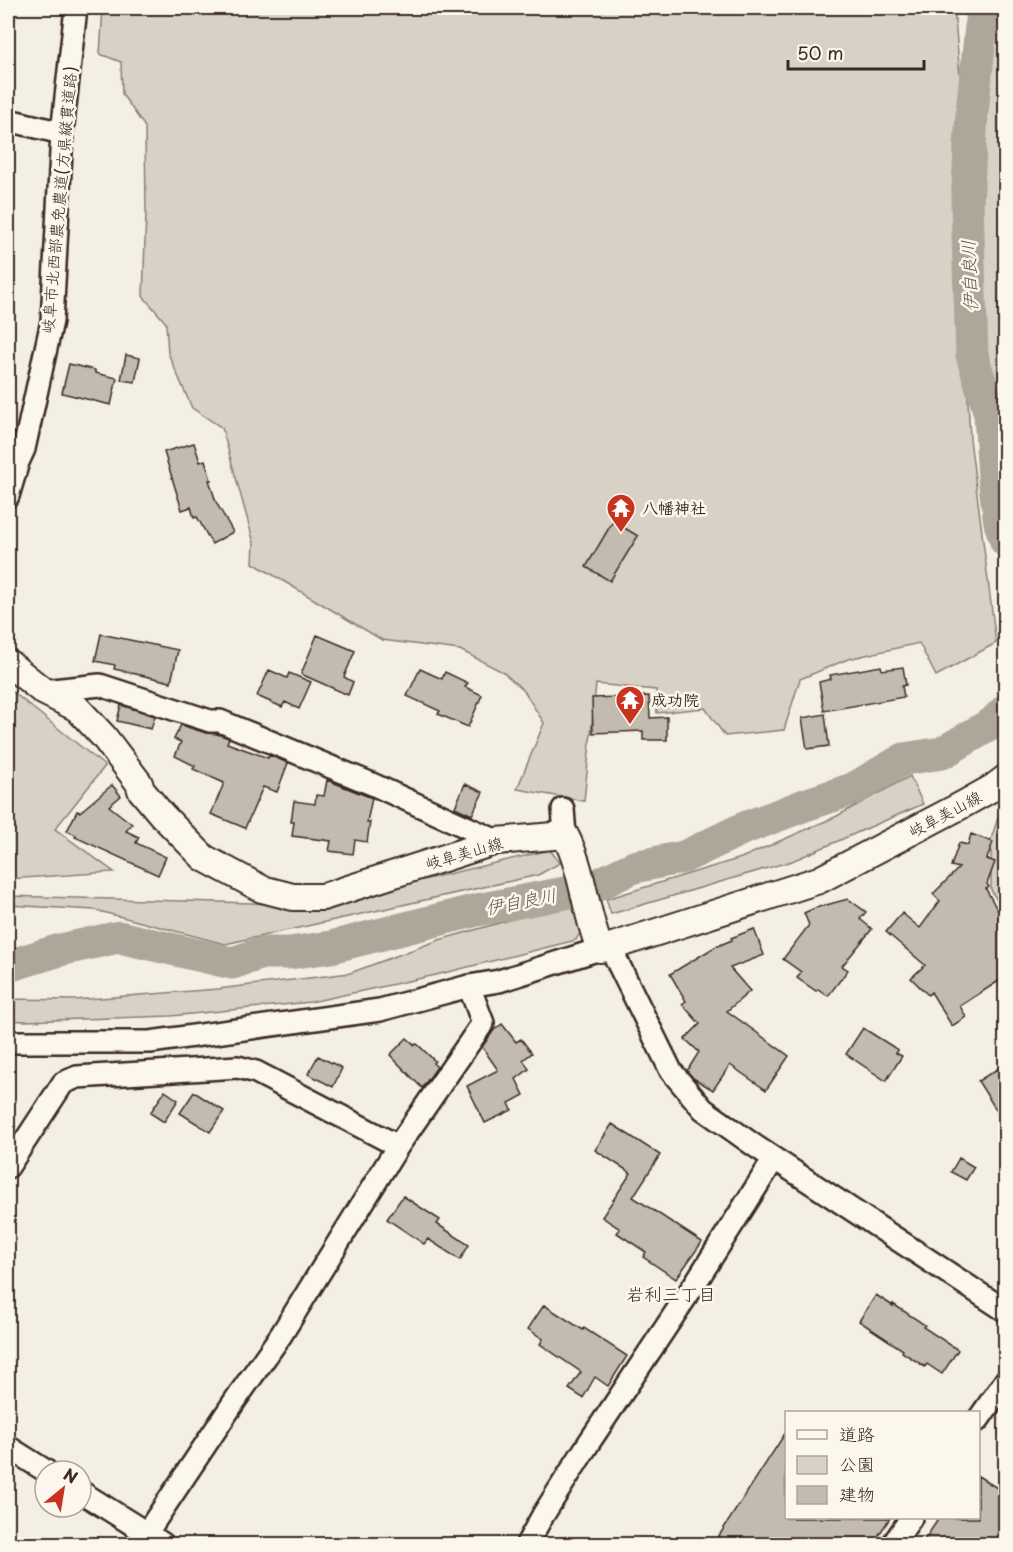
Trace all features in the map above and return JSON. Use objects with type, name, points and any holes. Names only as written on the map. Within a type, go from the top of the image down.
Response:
[{"type":"main road","name":"岐阜美山線","points":[[8,663],[43,691],[78,708],[104,737],[139,783],[141,790],[204,858],[262,889],[293,897],[323,897],[497,841],[569,842]]},
{"type":"main road","name":"岐阜美山線","points":[[601,942],[819,880],[962,806],[1005,778]]},
{"type":"main road","points":[[569,842],[601,942]]},
{"type":"street","name":"岐阜市北西部農免農道(方県縦貫道路)","points":[[8,496],[24,449],[52,321],[62,133],[76,8]]},
{"type":"street","points":[[8,120],[62,133]]},
{"type":"street","points":[[43,691],[100,685],[210,721],[220,721],[372,784],[497,841]]},
{"type":"street","points":[[563,808],[569,842]]},
{"type":"street","points":[[8,1042],[150,1042],[380,1011],[469,986],[499,981],[601,942],[671,1071],[702,1109],[1005,1311]]},
{"type":"street","points":[[93,1500],[151,1541],[154,1522],[282,1335],[398,1146],[483,1023],[469,986]]},
{"type":"street","points":[[8,1167],[63,1083],[76,1077],[238,1067],[255,1072],[398,1146]]},
{"type":"street","points":[[526,1545],[590,1441],[696,1282],[774,1159]]},
{"type":"street","points":[[980,1417],[1005,1380]]},
{"type":"street","points":[[8,1447],[33,1463]]},
{"type":"street","points":[[893,1545],[910,1519]]},
{"type":"green space","points":[[103,8],[954,8],[960,76],[960,249],[970,439],[996,643],[936,676],[919,643],[848,659],[800,679],[784,730],[725,736],[705,708],[657,713],[656,690],[596,684],[584,801],[517,789],[544,723],[524,691],[503,672],[460,650],[382,640],[253,563],[254,543],[222,428],[192,408],[168,353],[166,323],[143,296],[146,213],[145,127],[122,94],[121,62],[100,54]]},
{"type":"green space","points":[[989,8],[1006,8],[1005,459],[977,336]]},
{"type":"green space","points":[[8,688],[105,766],[55,829],[114,872],[8,879]]},
{"type":"green space","points":[[910,776],[923,804],[792,861],[611,914],[606,899],[741,858],[835,817]]},
{"type":"green space","points":[[1005,811],[1005,914],[991,890],[991,839],[999,815]]},
{"type":"green space","points":[[550,850],[560,863],[538,875],[225,944],[95,910],[8,905],[8,896],[252,903],[308,907]]},
{"type":"green space","points":[[573,902],[580,933],[576,940],[436,975],[311,1002],[171,1016],[8,1020],[8,999],[74,1000],[218,989],[350,973],[439,940]]},
{"type":"building","points":[[126,355],[140,358],[135,382],[121,380]]},
{"type":"building","points":[[69,364],[117,378],[111,405],[62,393]]},
{"type":"building","points":[[194,443],[200,462],[205,460],[216,502],[233,532],[212,544],[197,517],[194,518],[191,507],[182,510],[164,452]]},
{"type":"building","points":[[613,521],[638,536],[610,581],[586,567]]},
{"type":"building","points":[[101,634],[178,650],[171,682],[114,669],[115,665],[95,661]]},
{"type":"building","points":[[317,635],[355,651],[344,677],[353,682],[348,695],[301,674]]},
{"type":"building","points":[[881,666],[882,670],[903,667],[906,685],[902,686],[904,697],[824,711],[819,682],[831,679],[830,675]]},
{"type":"building","points":[[420,669],[442,679],[445,672],[468,683],[465,687],[482,695],[468,727],[438,714],[440,711],[407,696]]},
{"type":"building","points":[[269,670],[287,678],[289,673],[311,682],[299,709],[285,702],[282,707],[257,696]]},
{"type":"building","name":"成功院","points":[[649,696],[650,718],[667,717],[667,740],[643,740],[643,731],[593,733],[592,698]]},
{"type":"building","points":[[121,705],[155,716],[151,729],[117,721]]},
{"type":"building","points":[[825,714],[829,746],[807,749],[802,718]]},
{"type":"building","points":[[181,725],[229,738],[227,743],[288,763],[277,792],[263,787],[245,828],[211,814],[224,783],[193,769],[195,766],[175,756],[181,742],[174,739]]},
{"type":"building","points":[[327,780],[372,798],[367,822],[370,822],[367,842],[355,840],[353,854],[329,851],[331,841],[292,836],[294,801],[315,804],[316,795],[324,796]]},
{"type":"building","points":[[465,784],[483,792],[472,815],[455,807]]},
{"type":"building","points":[[112,785],[121,796],[109,806],[132,824],[126,831],[139,837],[136,843],[166,857],[158,875],[75,837],[76,835],[67,831],[77,811],[80,812]]},
{"type":"building","points":[[971,834],[993,842],[987,859],[995,862],[987,884],[989,887],[986,889],[1005,924],[1005,977],[960,1006],[966,1017],[952,1026],[931,992],[928,995],[911,978],[925,965],[886,932],[902,913],[920,928],[940,901],[933,894],[959,868],[951,866],[959,843],[968,845]]},
{"type":"building","points":[[848,899],[866,912],[860,919],[872,929],[842,966],[848,970],[828,996],[797,978],[801,972],[783,959],[809,925],[804,913]]},
{"type":"building","points":[[754,929],[764,955],[730,968],[750,991],[727,1011],[789,1056],[766,1090],[730,1065],[713,1090],[693,1078],[687,1071],[699,1052],[685,1039],[700,1024],[682,1004],[686,1001],[670,974],[715,947],[732,940],[731,938]]},
{"type":"building","points":[[502,1024],[516,1042],[521,1039],[532,1053],[523,1060],[529,1069],[516,1079],[524,1095],[509,1103],[512,1110],[485,1123],[467,1086],[498,1070],[482,1047],[494,1030]]},
{"type":"building","points":[[863,1028],[898,1050],[896,1053],[902,1056],[886,1081],[846,1054]]},
{"type":"building","points":[[407,1038],[435,1061],[433,1063],[437,1067],[422,1088],[390,1055]]},
{"type":"building","points":[[318,1056],[342,1068],[333,1087],[308,1074]]},
{"type":"building","points":[[997,1069],[1005,1082],[1005,1124],[978,1081]]},
{"type":"building","points":[[165,1091],[178,1100],[164,1122],[150,1113]]},
{"type":"building","points":[[194,1092],[224,1111],[210,1132],[180,1113]]},
{"type":"building","points":[[612,1124],[660,1155],[633,1197],[702,1242],[676,1279],[643,1257],[646,1252],[617,1233],[620,1229],[602,1217],[631,1173],[595,1150]]},
{"type":"building","points":[[959,1158],[974,1167],[966,1180],[951,1172]]},
{"type":"building","points":[[403,1196],[440,1220],[437,1224],[469,1245],[460,1260],[428,1239],[424,1244],[387,1219]]},
{"type":"building","points":[[876,1295],[925,1325],[923,1327],[958,1350],[942,1374],[927,1364],[925,1367],[859,1321]]},
{"type":"building","points":[[544,1305],[627,1356],[608,1386],[595,1377],[583,1398],[569,1389],[581,1372],[540,1344],[543,1339],[528,1329]]},
{"type":"building","points":[[785,1434],[785,1519],[889,1519],[872,1545],[713,1545]]},
{"type":"building","points":[[980,1477],[1005,1493],[1005,1545],[921,1545],[938,1519],[980,1519]]},
{"type":"waterway","name":"伊自良川","points":[[983,8],[972,112],[967,204],[972,355],[990,414],[994,478],[1000,523],[1006,541]]},
{"type":"waterway","name":"伊自良川","points":[[8,966],[60,950],[119,937],[232,963],[263,953],[289,953],[331,947],[477,910],[591,888],[634,867],[684,857],[742,829],[853,789],[904,759],[942,753],[993,723],[1006,710]]},
{"type":"place","name":"八幡神社","points":[[621,534]]},
{"type":"place","name":"成功院","points":[[630,726]]},
{"type":"district","name":"岩利三丁目","points":[[671,1295]]}]
